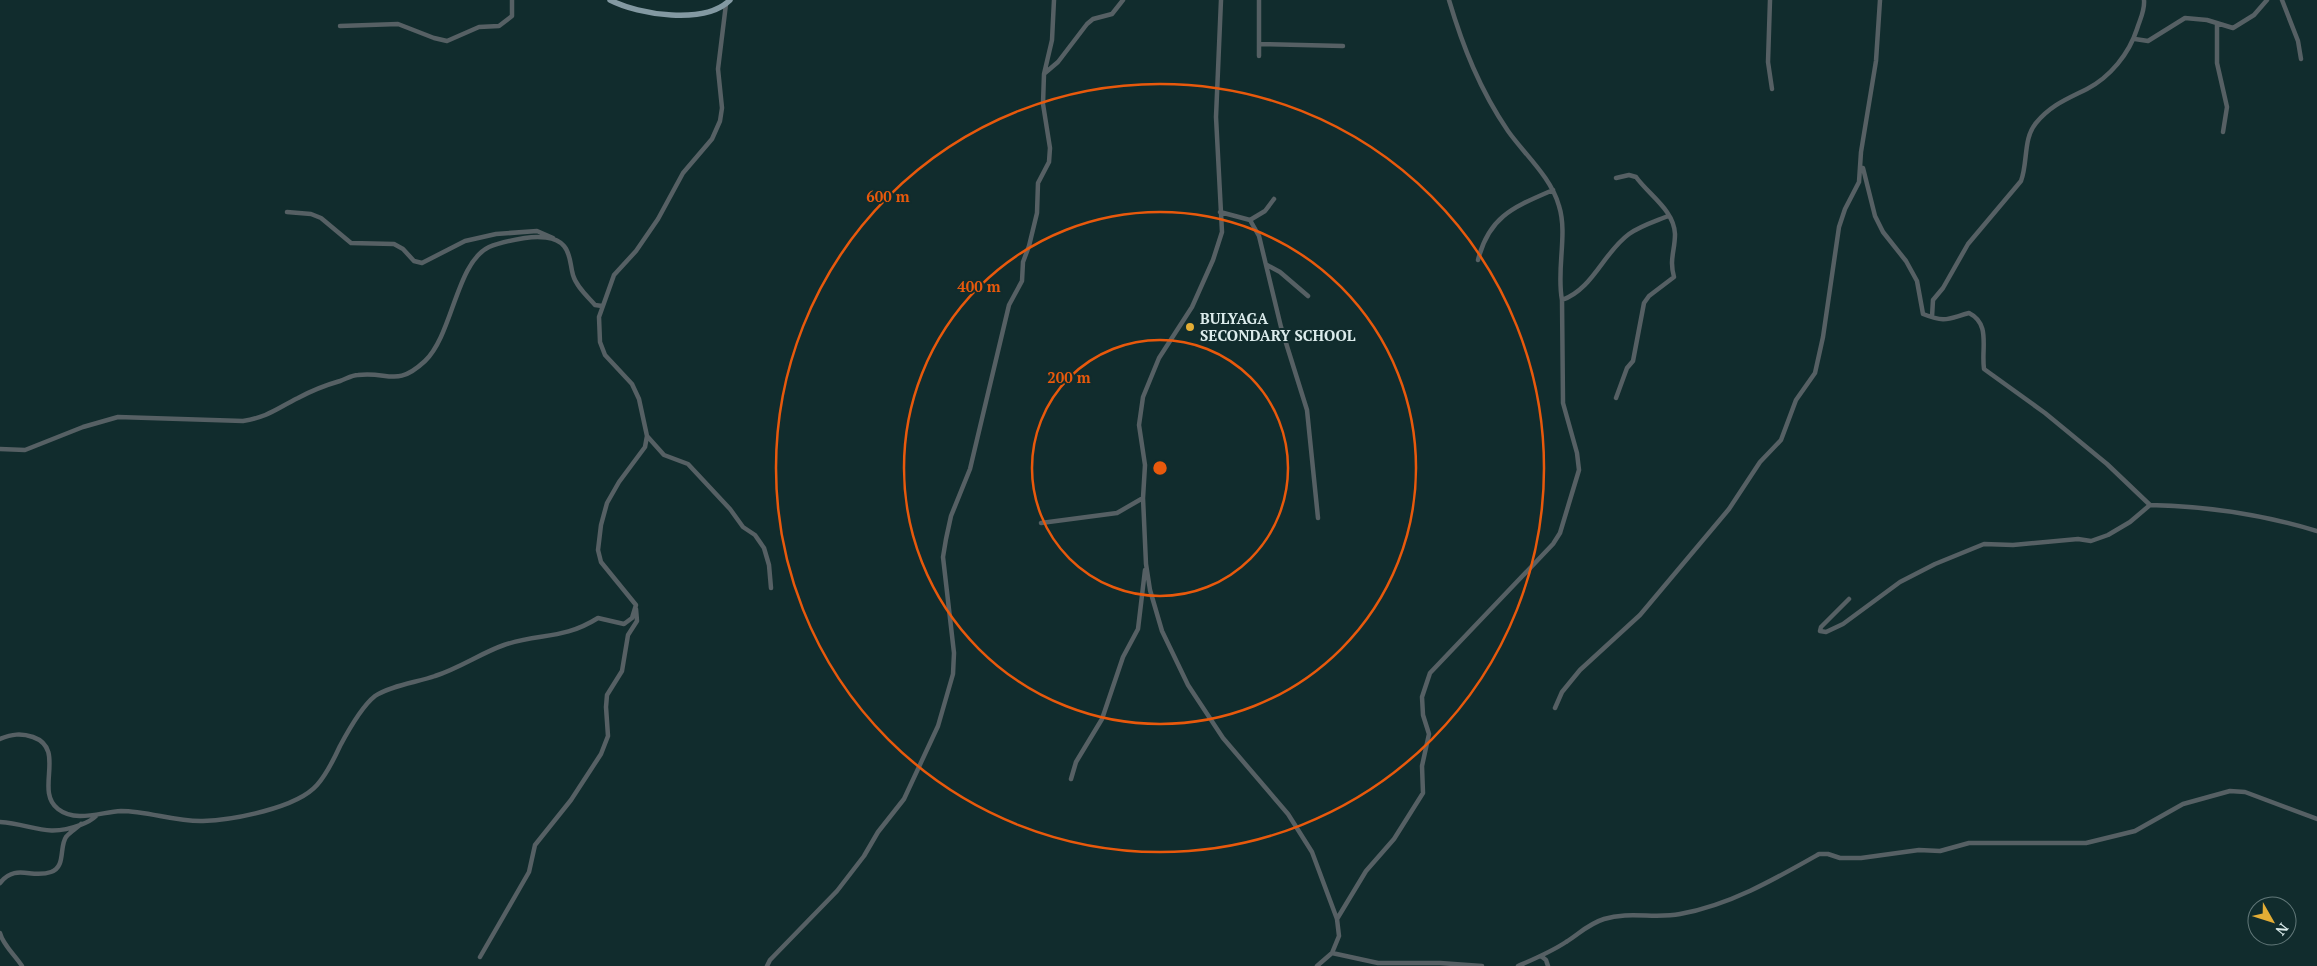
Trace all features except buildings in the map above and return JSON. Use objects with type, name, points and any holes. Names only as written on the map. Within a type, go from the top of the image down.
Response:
[{"type":"main road","points":[[610,0],[635,10],[676,15],[704,13],[728,2]]},
{"type":"street","points":[[340,26],[398,24],[434,38],[447,40],[479,28],[506,24],[512,16],[512,0]]},
{"type":"street","points":[[767,966],[837,891],[864,856],[878,832],[904,799],[938,726],[953,674],[954,652],[943,557],[951,516],[972,461],[1009,305],[1022,281],[1023,262],[1037,213],[1038,183],[1049,162],[1050,148],[1043,104],[1044,74],[1052,40],[1054,0]]},
{"type":"street","points":[[1044,74],[1058,62],[1087,24],[1112,14],[1123,0]]},
{"type":"street","points":[[1222,0],[1216,117],[1222,232],[1213,260],[1192,307],[1159,358],[1143,397],[1139,425],[1145,464],[1142,498],[1146,564],[1150,590],[1162,631],[1188,685],[1223,738],[1288,814],[1312,852],[1337,919],[1339,936],[1332,954],[1316,966]]},
{"type":"street","points":[[1259,0],[1259,56]]},
{"type":"street","points":[[1337,919],[1366,871],[1394,839],[1423,793],[1422,766],[1429,734],[1422,697],[1430,673],[1461,643],[1490,608],[1530,568],[1560,533],[1579,470],[1577,453],[1563,403],[1562,300],[1559,284],[1562,248],[1560,208],[1553,190],[1508,131],[1476,76],[1462,42],[1449,0]]},
{"type":"street","points":[[1770,0],[1768,62],[1772,89]]},
{"type":"street","points":[[1555,708],[1562,692],[1580,670],[1640,615],[1729,509],[1760,462],[1781,440],[1796,400],[1815,373],[1839,227],[1845,209],[1860,182],[1865,120],[1876,61],[1880,0]]},
{"type":"street","points":[[1932,317],[1933,300],[1943,288],[1968,244],[2021,181],[2025,171],[2029,138],[2034,124],[2050,108],[2104,78],[2135,39],[2144,8],[2144,0]]},
{"type":"street","points":[[2135,39],[2148,41],[2185,18],[2194,18],[2233,28],[2259,11],[2267,0]]},
{"type":"street","points":[[2282,0],[2298,41],[2301,59]]},
{"type":"street","points":[[480,957],[529,872],[535,845],[571,800],[600,754],[608,736],[607,695],[622,671],[628,635],[637,621],[636,605],[602,562],[598,550],[601,524],[607,502],[645,447],[647,436],[639,399],[632,384],[605,355],[600,342],[599,317],[614,275],[636,251],[658,219],[683,174],[712,139],[720,121],[722,108],[718,69],[728,2]]},
{"type":"street","points":[[2217,24],[2217,62],[2226,107],[2223,132]]},
{"type":"street","points":[[1259,44],[1344,46]]},
{"type":"street","points":[[1862,164],[1875,216],[1883,232],[1906,261],[1917,281],[1923,314],[1940,321],[1953,319],[1969,313],[1978,317],[1982,322],[1984,369],[2045,412],[2107,464],[2150,505],[2180,506],[2276,519],[2317,531]]},
{"type":"street","points":[[1616,178],[1630,175],[1636,177],[1665,208],[1675,233],[1670,263],[1674,277],[1649,296],[1644,303],[1633,361],[1627,368],[1616,398]]},
{"type":"street","points":[[1478,260],[1485,239],[1500,217],[1525,202],[1553,190]]},
{"type":"street","points":[[1220,212],[1250,220],[1265,211],[1274,199]]},
{"type":"street","points":[[287,212],[311,214],[321,218],[351,243],[394,244],[403,249],[414,262],[422,263],[465,241],[496,234],[537,231],[564,244],[568,252],[573,276],[578,286],[595,305],[602,306]]},
{"type":"street","points":[[1562,300],[1574,296],[1585,286],[1613,250],[1630,233],[1668,216]]},
{"type":"street","points":[[1250,220],[1259,236],[1268,265],[1281,328],[1307,410],[1318,518]]},
{"type":"street","points":[[0,449],[25,450],[83,427],[118,417],[243,421],[258,419],[272,414],[297,398],[324,386],[358,375],[401,377],[413,371],[426,359],[445,331],[464,277],[476,257],[487,248],[507,241],[535,236],[556,240]]},
{"type":"street","points":[[1268,265],[1280,272],[1308,296]]},
{"type":"street","points":[[647,436],[664,455],[688,464],[743,527],[755,535],[764,548],[769,565],[771,588]]},
{"type":"street","points":[[1041,523],[1117,513],[1142,498]]},
{"type":"street","points":[[1849,599],[1821,627],[1820,631],[1826,632],[1842,624],[1900,582],[1935,564],[1984,544],[2091,541],[2108,535],[2130,522],[2150,505]]},
{"type":"street","points":[[1071,779],[1076,762],[1102,719],[1122,657],[1138,629],[1146,564]]},
{"type":"street","points":[[0,739],[9,735],[23,734],[38,739],[46,746],[50,757],[48,783],[51,802],[59,810],[73,815],[96,816],[119,811],[143,812],[202,821],[227,818],[278,806],[303,797],[317,785],[351,726],[374,696],[464,666],[502,646],[566,634],[580,629],[598,618],[624,624],[632,618],[636,605]]},
{"type":"street","points":[[1518,966],[1566,942],[1591,923],[1607,918],[1643,914],[1678,914],[1706,908],[1764,884],[1819,854],[1828,854],[1840,858],[1861,858],[1919,850],[1940,851],[1969,843],[2086,843],[2135,831],[2183,804],[2230,791],[2245,792],[2317,819]]},
{"type":"street","points":[[0,822],[46,831],[63,831],[92,820],[96,816]]},
{"type":"street","points":[[0,884],[6,876],[14,872],[33,874],[52,872],[60,865],[65,838],[81,824]]},
{"type":"street","points":[[0,933],[2,940],[11,949],[22,966]]},
{"type":"street","points":[[1332,954],[1378,964],[1440,963],[1482,966]]},
{"type":"street","points":[[1541,956],[1546,960],[1548,966]]},
{"type":"place","name":"BULYAGA SECONDARY SCHOOL","points":[[1190,327]]}]
